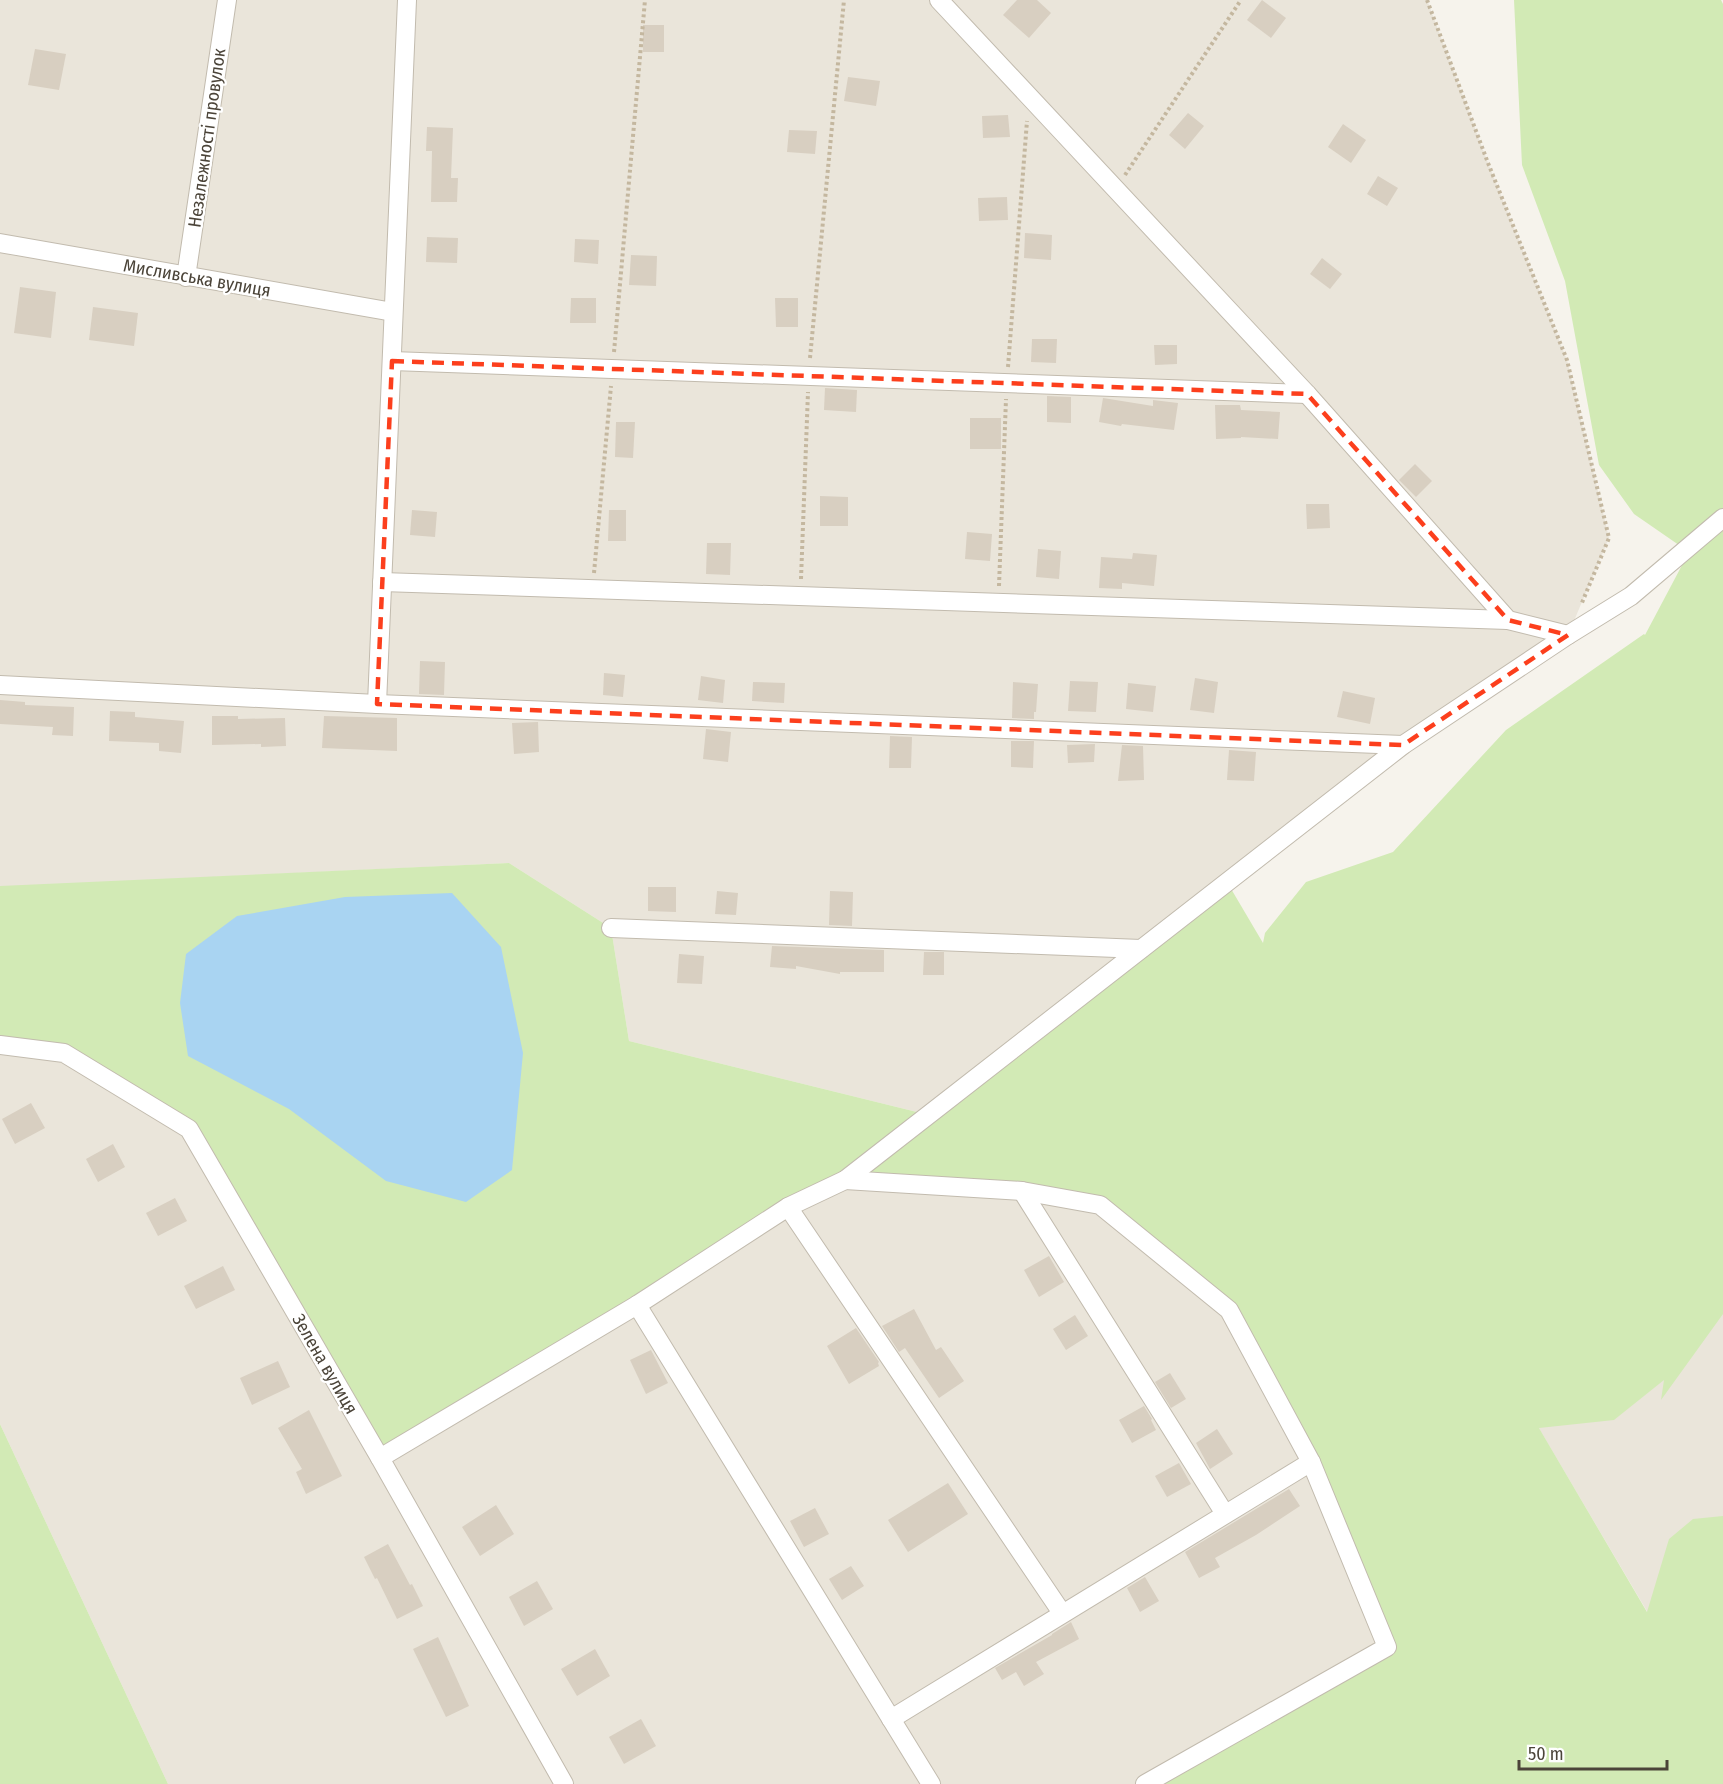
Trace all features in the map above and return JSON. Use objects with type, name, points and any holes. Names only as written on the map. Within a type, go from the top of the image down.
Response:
[{"type":"street","name":"Незалежності провулок","points":[[186,277],[227,0]]},
{"type":"street","points":[[377,704],[406,0]]},
{"type":"street","points":[[939,0],[1307,394],[1508,620]]},
{"type":"street","name":"Мисливська вулиця","points":[[0,243],[393,312]]},
{"type":"street","points":[[392,361],[1307,394]]},
{"type":"street","points":[[380,1458],[637,1305],[788,1207],[845,1180],[1403,745],[1568,635],[1631,596],[1723,518]]},
{"type":"street","points":[[382,582],[1508,620],[1568,635]]},
{"type":"street","points":[[0,685],[377,704],[1403,745]]},
{"type":"street","points":[[611,928],[1141,950]]},
{"type":"street","name":"Зелена вулиця","points":[[0,1045],[64,1053],[189,1129],[380,1458],[564,1784]]},
{"type":"street","points":[[845,1180],[1022,1191],[1100,1205],[1229,1310],[1311,1462],[1387,1647],[1145,1784]]},
{"type":"street","points":[[1022,1191],[1225,1514]]},
{"type":"street","points":[[788,1207],[1062,1613]]},
{"type":"street","points":[[637,1305],[931,1784]]},
{"type":"street","points":[[891,1719],[1311,1462]]},
{"type":"path","points":[[593,589],[645,0]]},
{"type":"path","points":[[801,596],[808,376],[844,0]]},
{"type":"path","points":[[1116,189],[1241,0]]},
{"type":"path","points":[[1427,0],[1488,163],[1567,360],[1609,538],[1568,635]]},
{"type":"path","points":[[998,603],[1007,383],[1029,96]]},
{"type":"highlighted area","points":[[392,361],[1307,394],[1508,620],[1568,635],[1403,745],[377,704]]},
{"type":"shaded area","points":[[0,0],[1427,0],[1488,163],[1567,360],[1609,538],[1568,635],[1403,745],[929,1115],[629,1041],[611,928],[509,863],[0,886]]},
{"type":"shaded area","points":[[0,1045],[845,1180],[1100,1205],[1229,1310],[1311,1462],[1387,1647],[1145,1784],[168,1784],[0,1424]]},
{"type":"shaded area","points":[[1723,1258],[1723,1740],[1521,1398]]},
{"type":"green space","points":[[1514,0],[1721,0],[1723,4],[1723,1314],[1661,1400],[1664,1380],[1614,1420],[1539,1428],[1647,1612],[1669,1539],[1693,1519],[1723,1516],[1723,1784],[1145,1784],[1387,1647],[1311,1462],[1229,1310],[1100,1205],[845,1180],[380,1458],[189,1129],[64,1053],[0,1045],[0,886],[509,863],[611,928],[629,1041],[929,1115],[1227,882],[1263,943],[1265,933],[1306,882],[1393,852],[1506,730],[1645,635],[1689,552],[1634,514],[1599,465],[1565,281],[1522,165]]},
{"type":"green space","points":[[0,1424],[168,1784],[0,1784]]},
{"type":"water","points":[[452,893],[501,947],[523,1053],[512,1170],[466,1202],[386,1181],[289,1109],[188,1056],[180,1003],[186,954],[237,916],[345,897]]},
{"type":"building","points":[[1017,0],[1037,0],[1051,13],[1029,38],[1003,15]]},
{"type":"building","points":[[1262,0],[1286,18],[1271,38],[1247,20]]},
{"type":"building","points":[[643,25],[664,25],[664,52],[643,52]]},
{"type":"building","points":[[35,49],[66,54],[59,90],[28,85]]},
{"type":"building","points":[[848,77],[880,81],[876,106],[844,101]]},
{"type":"building","points":[[1188,113],[1204,126],[1185,149],[1169,135]]},
{"type":"building","points":[[1008,115],[1010,137],[983,138],[982,116]]},
{"type":"building","points":[[1343,124],[1366,140],[1351,163],[1328,147]]},
{"type":"building","points":[[427,127],[453,128],[451,178],[458,178],[457,202],[431,202],[432,151],[426,151]]},
{"type":"building","points":[[789,130],[817,131],[815,154],[787,152]]},
{"type":"building","points":[[1378,176],[1398,188],[1387,206],[1367,194]]},
{"type":"building","points":[[1007,197],[1008,220],[979,221],[978,198]]},
{"type":"building","points":[[1025,233],[1052,235],[1051,260],[1024,258]]},
{"type":"building","points":[[427,237],[458,238],[457,263],[426,262]]},
{"type":"building","points":[[575,239],[599,240],[598,264],[574,262]]},
{"type":"building","points":[[631,255],[657,256],[656,286],[629,285]]},
{"type":"building","points":[[1322,258],[1342,274],[1330,289],[1310,274]]},
{"type":"building","points":[[20,287],[56,292],[51,338],[14,333]]},
{"type":"building","points":[[571,298],[596,298],[596,323],[570,323]]},
{"type":"building","points":[[775,298],[798,298],[798,327],[776,327]]},
{"type":"building","points":[[93,307],[138,313],[134,346],[89,340]]},
{"type":"building","points":[[1032,339],[1057,339],[1056,363],[1031,362]]},
{"type":"building","points":[[1154,345],[1177,345],[1177,364],[1155,365]]},
{"type":"building","points":[[825,388],[857,390],[856,412],[824,410]]},
{"type":"building","points":[[1047,396],[1071,397],[1071,423],[1047,422]]},
{"type":"building","points":[[1103,398],[1153,406],[1153,400],[1178,403],[1174,430],[1099,422]]},
{"type":"building","points":[[1215,405],[1240,405],[1241,410],[1280,412],[1278,439],[1241,437],[1216,439]]},
{"type":"building","points":[[970,418],[1001,418],[1001,449],[970,449]]},
{"type":"building","points":[[616,422],[635,422],[633,458],[615,457]]},
{"type":"building","points":[[1415,464],[1432,481],[1416,497],[1399,480]]},
{"type":"building","points":[[820,496],[848,497],[848,526],[820,526]]},
{"type":"building","points":[[1306,504],[1329,504],[1330,528],[1307,529]]},
{"type":"building","points":[[412,510],[437,512],[435,537],[410,535]]},
{"type":"building","points":[[609,510],[626,510],[626,541],[608,541]]},
{"type":"building","points":[[967,532],[992,534],[990,561],[965,559]]},
{"type":"building","points":[[707,543],[731,543],[730,575],[706,574]]},
{"type":"building","points":[[1038,549],[1061,551],[1059,579],[1036,577]]},
{"type":"building","points":[[1133,553],[1157,555],[1154,586],[1122,583],[1122,589],[1099,588],[1101,557],[1132,559]]},
{"type":"building","points":[[420,661],[445,662],[444,695],[419,694]]},
{"type":"building","points":[[604,673],[625,675],[623,697],[603,695]]},
{"type":"building","points":[[701,676],[725,680],[723,703],[698,700]]},
{"type":"building","points":[[1195,678],[1218,682],[1214,713],[1190,710]]},
{"type":"building","points":[[1070,681],[1098,682],[1096,712],[1068,711]]},
{"type":"building","points":[[753,682],[785,683],[784,703],[752,701]]},
{"type":"building","points":[[1013,682],[1038,684],[1034,719],[1012,718]]},
{"type":"building","points":[[1128,683],[1156,686],[1153,712],[1126,709]]},
{"type":"building","points":[[1343,691],[1375,698],[1370,724],[1337,717]]},
{"type":"building","points":[[0,700],[25,702],[25,705],[74,707],[73,736],[52,735],[53,727],[0,724]]},
{"type":"building","points":[[110,711],[135,712],[135,717],[184,721],[181,753],[159,751],[159,743],[109,741]]},
{"type":"building","points":[[212,716],[238,716],[238,719],[285,718],[286,746],[212,745]]},
{"type":"building","points":[[324,716],[397,718],[397,751],[322,748]]},
{"type":"building","points":[[538,722],[539,752],[514,754],[512,723]]},
{"type":"building","points":[[706,729],[731,732],[728,762],[703,759]]},
{"type":"building","points":[[890,736],[912,737],[911,768],[889,768]]},
{"type":"building","points":[[1011,741],[1034,741],[1033,768],[1011,767]]},
{"type":"building","points":[[1095,744],[1094,762],[1068,763],[1067,745]]},
{"type":"building","points":[[1122,745],[1143,746],[1144,780],[1118,781]]},
{"type":"building","points":[[1229,750],[1256,752],[1254,781],[1227,780]]},
{"type":"building","points":[[648,887],[676,887],[676,912],[648,911]]},
{"type":"building","points":[[717,891],[738,893],[736,915],[715,914]]},
{"type":"building","points":[[830,891],[853,892],[852,926],[829,925]]},
{"type":"building","points":[[772,946],[884,950],[884,972],[840,972],[840,974],[796,966],[796,969],[770,967]]},
{"type":"building","points":[[924,952],[944,952],[944,975],[923,975]]},
{"type":"building","points":[[679,954],[704,956],[702,984],[677,983]]},
{"type":"building","points":[[31,1103],[45,1128],[15,1144],[2,1119]]},
{"type":"building","points":[[113,1144],[125,1167],[98,1182],[86,1159]]},
{"type":"building","points":[[175,1198],[187,1221],[158,1236],[146,1213]]},
{"type":"building","points":[[1049,1256],[1064,1282],[1039,1297],[1024,1270]]},
{"type":"building","points":[[223,1266],[235,1290],[196,1309],[184,1286]]},
{"type":"building","points":[[914,1309],[936,1350],[941,1347],[964,1381],[939,1398],[905,1348],[899,1352],[882,1326]]},
{"type":"building","points":[[1075,1315],[1088,1336],[1066,1350],[1053,1329]]},
{"type":"building","points":[[856,1328],[879,1362],[879,1366],[849,1384],[827,1346]]},
{"type":"building","points":[[651,1350],[668,1383],[646,1394],[630,1360]]},
{"type":"building","points":[[278,1361],[290,1387],[252,1405],[240,1378]]},
{"type":"building","points":[[1170,1373],[1186,1399],[1171,1408],[1155,1382]]},
{"type":"building","points":[[1144,1406],[1156,1430],[1132,1443],[1119,1420]]},
{"type":"building","points":[[309,1410],[342,1476],[306,1494],[296,1472],[302,1469],[278,1428]]},
{"type":"building","points":[[1217,1429],[1233,1454],[1210,1469],[1196,1443]]},
{"type":"building","points":[[1179,1463],[1191,1484],[1167,1497],[1155,1476]]},
{"type":"building","points":[[948,1483],[968,1514],[908,1552],[888,1520]]},
{"type":"building","points":[[1289,1489],[1300,1506],[1215,1558],[1220,1567],[1199,1578],[1185,1552]]},
{"type":"building","points":[[496,1505],[514,1534],[480,1556],[462,1527]]},
{"type":"building","points":[[815,1508],[829,1534],[804,1547],[790,1521]]},
{"type":"building","points":[[388,1544],[423,1606],[397,1619],[364,1557]]},
{"type":"building","points":[[851,1566],[864,1586],[842,1600],[829,1579]]},
{"type":"building","points":[[1145,1577],[1159,1601],[1140,1612],[1127,1588]]},
{"type":"building","points":[[537,1581],[553,1609],[524,1626],[509,1597]]},
{"type":"building","points":[[1071,1622],[1079,1639],[1036,1662],[1044,1674],[1024,1686],[1016,1672],[1002,1680],[995,1668]]},
{"type":"building","points":[[438,1637],[469,1706],[446,1717],[413,1649]]},
{"type":"building","points":[[595,1649],[610,1676],[577,1696],[561,1669]]},
{"type":"building","points":[[641,1719],[656,1746],[624,1764],[609,1737]]}]
